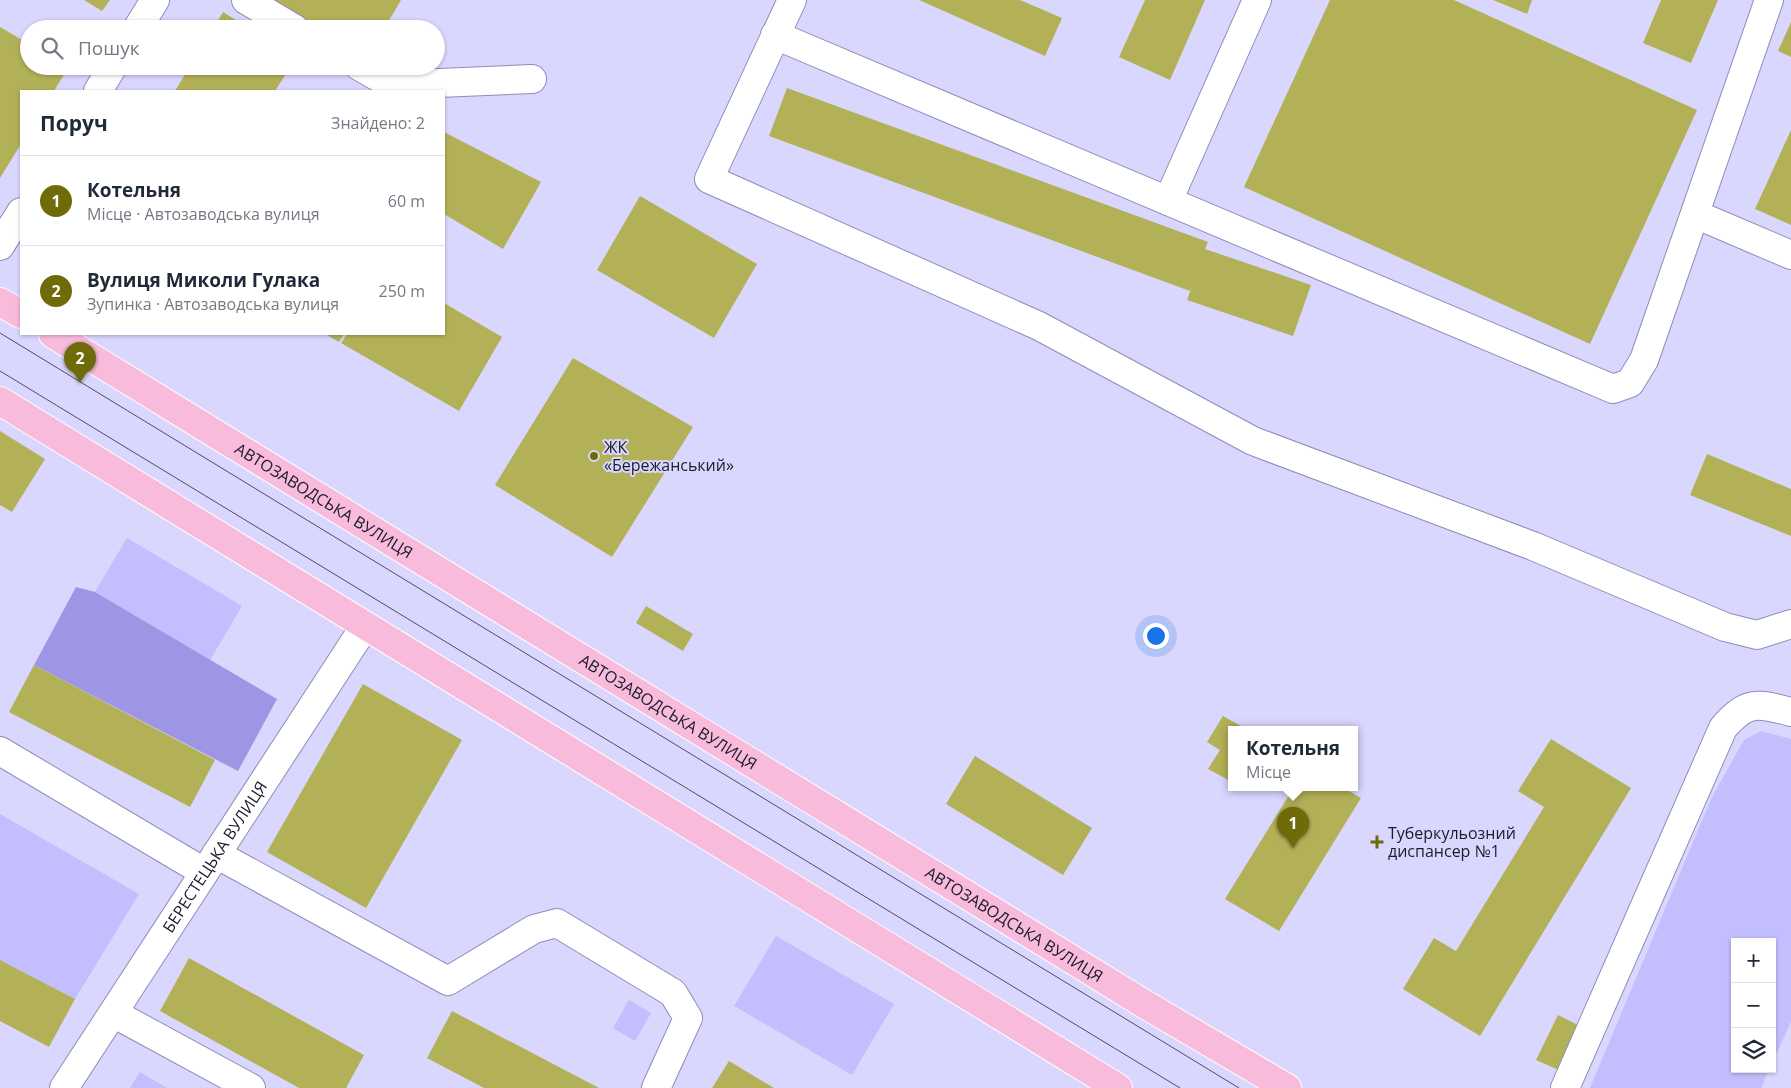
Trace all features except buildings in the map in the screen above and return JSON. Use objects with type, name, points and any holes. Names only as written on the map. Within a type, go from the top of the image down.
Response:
[{"type":"main road","points":[[0,302],[20,313]]},
{"type":"main road","name":"АВТОЗАВОДСЬКА ВУЛИЦЯ","points":[[55,335],[1138,1000],[1287,1088]]},
{"type":"main road","points":[[0,401],[1118,1088]]},
{"type":"street","points":[[143,20],[155,0]]},
{"type":"street","points":[[246,0],[280,20]]},
{"type":"street","points":[[792,0],[709,179],[1039,326],[1253,441],[1533,546],[1725,627],[1757,635],[1791,624]]},
{"type":"street","points":[[1168,201],[1257,0]]},
{"type":"street","points":[[775,35],[1613,389],[1630,384],[1644,360],[1768,0]]},
{"type":"street","points":[[99,90],[108,75]]},
{"type":"street","points":[[375,75],[392,85],[532,79]]},
{"type":"street","points":[[0,246],[20,214]]},
{"type":"street","points":[[1695,214],[1791,255]]},
{"type":"street","name":"БЕРЕСТЕЦЬКА ВУЛИЦЯ","points":[[64,1088],[365,626]]},
{"type":"street","points":[[1565,1088],[1722,728],[1736,713],[1752,706],[1766,706],[1791,712]]},
{"type":"street","points":[[0,751],[210,863],[448,981],[534,929],[558,923],[673,992],[688,1018],[656,1088]]},
{"type":"street","points":[[113,1013],[250,1088]]},
{"type":"shaded area","points":[[127,538],[242,606],[210,660],[95,592]]},
{"type":"shaded area","points":[[76,587],[95,592],[277,699],[238,771],[34,665]]},
{"type":"shaded area","points":[[1761,731],[1791,739],[1791,1022],[1776,1054],[1776,938],[1731,938],[1731,1073],[1767,1073],[1761,1088],[1590,1088],[1712,797],[1744,740]]},
{"type":"shaded area","points":[[0,814],[139,894],[75,999],[0,960]]},
{"type":"shaded area","points":[[776,936],[894,1004],[852,1075],[734,1006]]},
{"type":"shaded area","points":[[629,1000],[651,1013],[635,1041],[613,1028]]},
{"type":"shaded area","points":[[140,1072],[167,1088],[130,1088]]},
{"type":"tram line","points":[[0,333],[1239,1088]]},
{"type":"tram line","points":[[0,371],[1180,1088]]},
{"type":"place","name":"Вулиця Миколи Гулака","points":[[80,383]]},
{"type":"place","name":"ЖК «Бережанський»","points":[[594,456]]},
{"type":"place","name":"Туберкульозний диспансер №1","points":[[1377,842]]},
{"type":"place","name":"Котельня","points":[[1293,848]]}]
